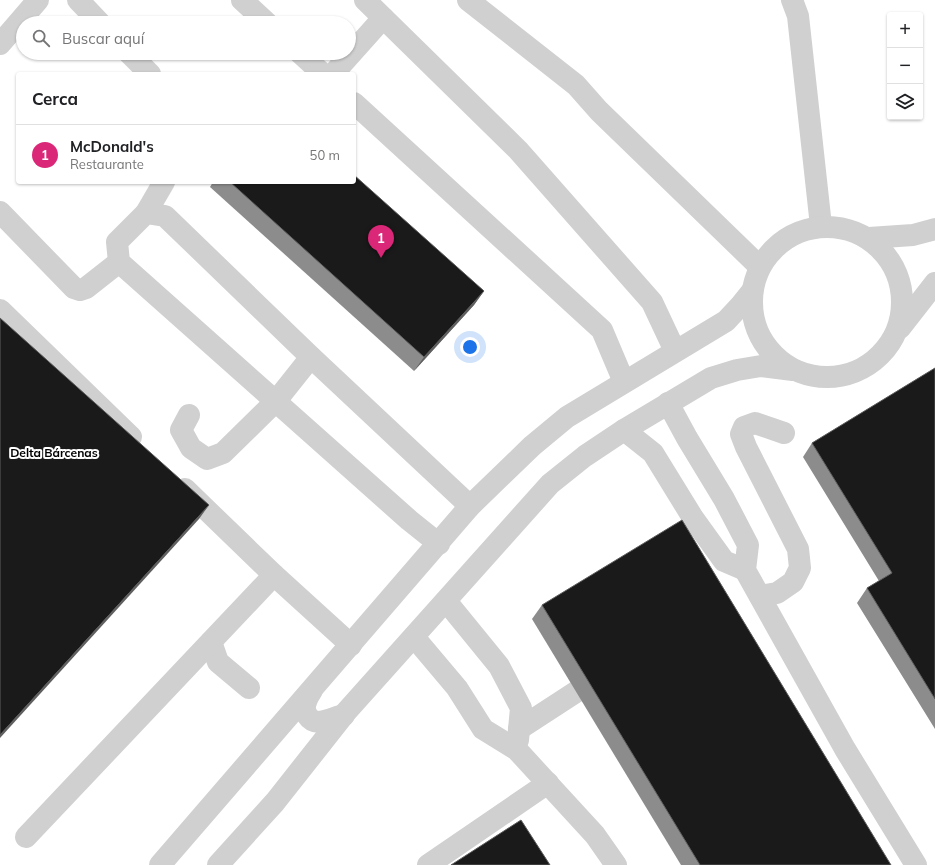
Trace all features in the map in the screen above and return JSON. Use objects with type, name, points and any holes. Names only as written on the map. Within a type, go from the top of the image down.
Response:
[{"type":"street","points":[[24,16],[38,0]]},
{"type":"street","points":[[78,0],[93,16]]},
{"type":"street","points":[[242,0],[259,16]]},
{"type":"street","points":[[365,0],[518,150],[647,296],[652,302],[675,351]]},
{"type":"street","points":[[468,0],[576,85],[599,111],[760,267]]},
{"type":"street","points":[[792,0],[798,16],[821,226]]},
{"type":"street","points":[[356,48],[383,18]]},
{"type":"street","points":[[0,44],[16,25]]},
{"type":"street","points":[[137,60],[148,72]]},
{"type":"street","points":[[308,60],[321,72]]},
{"type":"street","points":[[335,72],[346,60]]},
{"type":"street","points":[[356,105],[602,330],[624,382]]},
{"type":"street","points":[[163,184],[146,213],[117,242],[119,262],[409,520],[439,544]]},
{"type":"street","points":[[0,212],[74,288],[80,290],[86,288],[119,262]]},
{"type":"street","points":[[146,213],[165,216],[311,357],[470,506]]},
{"type":"street","points":[[793,370],[773,356],[759,337],[752,314],[752,291],[760,267],[775,246],[796,232],[821,226],[846,228],[869,238],[889,256],[900,280],[903,306],[897,332]]},
{"type":"street","points":[[869,238],[913,235],[935,229]]},
{"type":"street","points":[[218,865],[275,802],[344,715],[550,484],[585,456],[624,430],[711,378],[737,370],[761,366],[793,370],[822,378],[852,373],[879,357],[935,283]]},
{"type":"street","points":[[160,865],[439,544],[470,506],[532,446],[567,417],[726,321],[752,291]]},
{"type":"street","points":[[0,310],[143,448]]},
{"type":"street","points":[[189,415],[181,430],[191,448],[207,459],[223,453],[276,401],[311,357]]},
{"type":"street","points":[[668,403],[687,438],[724,499],[748,545],[745,570]]},
{"type":"street","points":[[760,596],[777,593],[793,582],[800,568],[798,549],[746,447],[742,434],[744,428],[755,423],[784,433]]},
{"type":"street","points":[[624,430],[653,453],[693,518],[724,560],[745,570],[845,749],[916,865]]},
{"type":"street","points":[[171,476],[274,575],[351,645]]},
{"type":"street","points":[[26,837],[274,575]]},
{"type":"street","points":[[446,601],[499,666],[521,708],[518,740]]},
{"type":"street","points":[[414,637],[457,688],[483,729],[518,740],[548,783],[595,835],[616,865]]},
{"type":"street","points":[[211,642],[218,662],[250,688]]},
{"type":"street","points":[[518,740],[616,667]]},
{"type":"street","points":[[312,689],[304,707],[309,718],[320,722],[344,715]]},
{"type":"street","points":[[428,865],[548,783]]},
{"type":"building","points":[[356,177],[484,291],[424,357],[232,184],[356,184]]},
{"type":"building","points":[[0,318],[209,505],[0,735]]},
{"type":"building","points":[[935,368],[935,699],[867,588],[892,573],[812,443]]},
{"type":"building","points":[[682,520],[891,865],[700,865],[542,605]]},
{"type":"building","points":[[521,820],[550,865],[451,865]]},
{"type":"place","name":"McDonald's","points":[[381,258]]},
{"type":"district","name":"Delta Bárcenas","points":[[54,453]]}]
